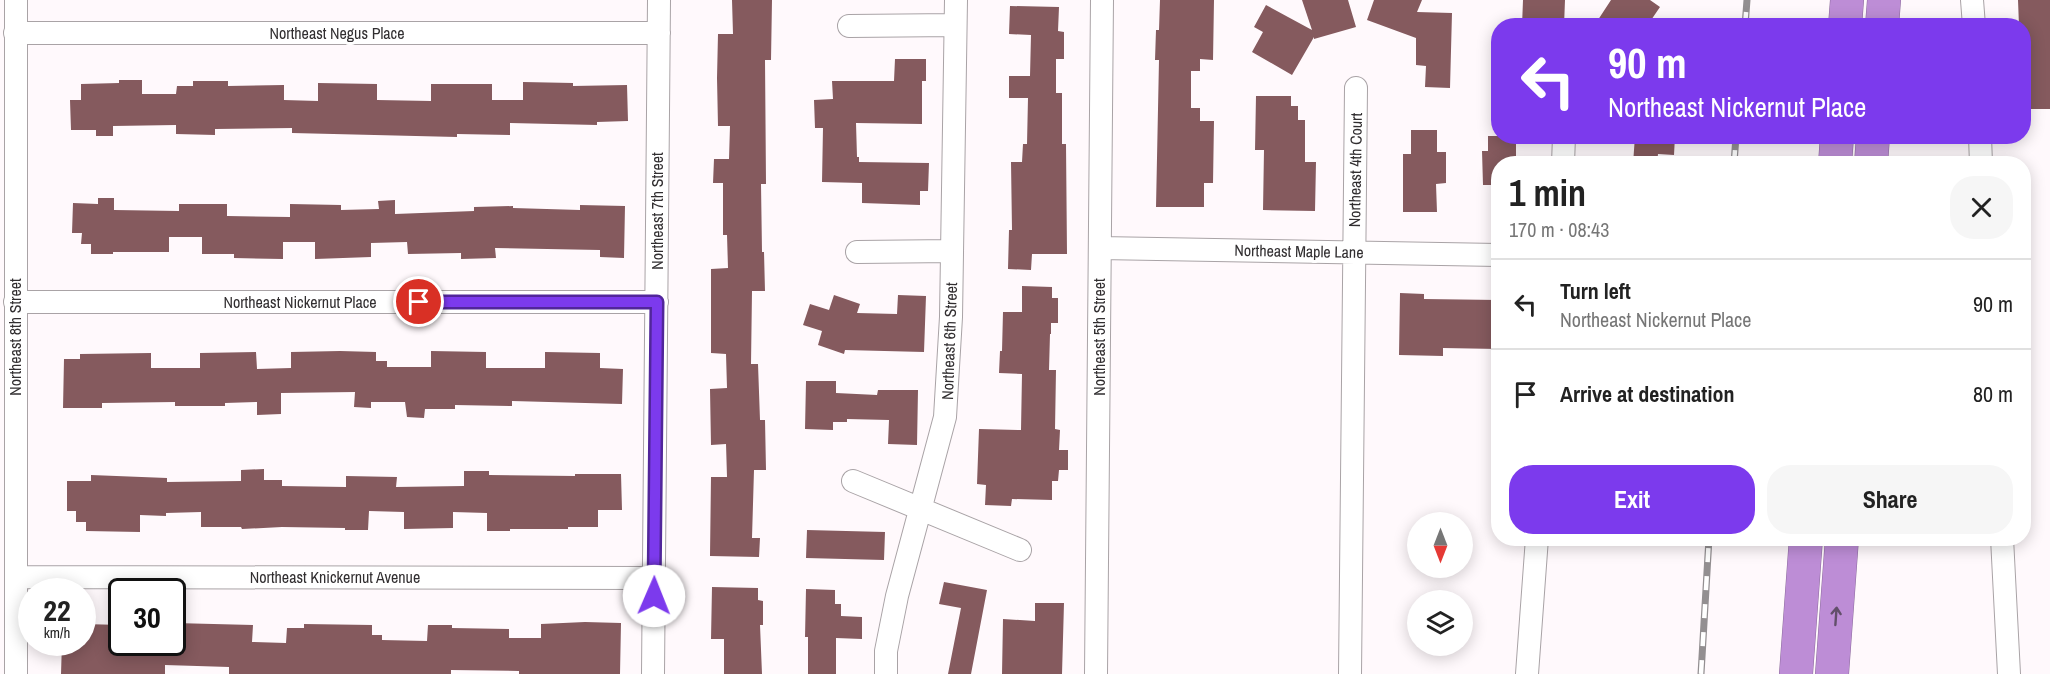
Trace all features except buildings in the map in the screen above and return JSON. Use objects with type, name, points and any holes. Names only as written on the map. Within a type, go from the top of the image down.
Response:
[{"type":"highway","points":[[1846,18],[1847,0]]},
{"type":"highway","points":[[1883,18],[1884,0]]},
{"type":"highway","points":[[1796,674],[1805,546]]},
{"type":"highway","points":[[1832,674],[1841,546]]},
{"type":"street","name":"Northeast 8th Street","points":[[16,0],[16,674]]},
{"type":"street","name":"Northeast 7th Street","points":[[653,674],[659,0]]},
{"type":"street","name":"Northeast 6th Street","points":[[886,674],[886,651],[897,596],[945,417],[952,251],[956,0]]},
{"type":"street","name":"Northeast 5th Street","points":[[1096,674],[1102,0]]},
{"type":"street","points":[[1972,0],[1973,18]]},
{"type":"street","points":[[849,26],[955,25]]},
{"type":"street","name":"Northeast Negus Place","points":[[15,33],[659,33]]},
{"type":"street","name":"Northeast 4th Court","points":[[1350,674],[1356,88]]},
{"type":"street","name":"Northeast Maple Lane","points":[[1100,248],[1491,255]]},
{"type":"street","points":[[857,252],[952,251]]},
{"type":"street","name":"Northeast Nickernut Place","points":[[15,302],[657,302]]},
{"type":"street","points":[[853,481],[1020,550]]},
{"type":"street","points":[[1527,674],[1536,546]]},
{"type":"street","points":[[2002,546],[2009,674]]},
{"type":"street","name":"Northeast Knickernut Avenue","points":[[15,577],[654,578]]},
{"type":"railway","points":[[1746,18],[1747,0]]},
{"type":"railway","points":[[1735,144],[1735,156]]},
{"type":"railway","points":[[1701,674],[1709,546]]},
{"type":"route","points":[[419,302],[657,302],[654,596]]}]
